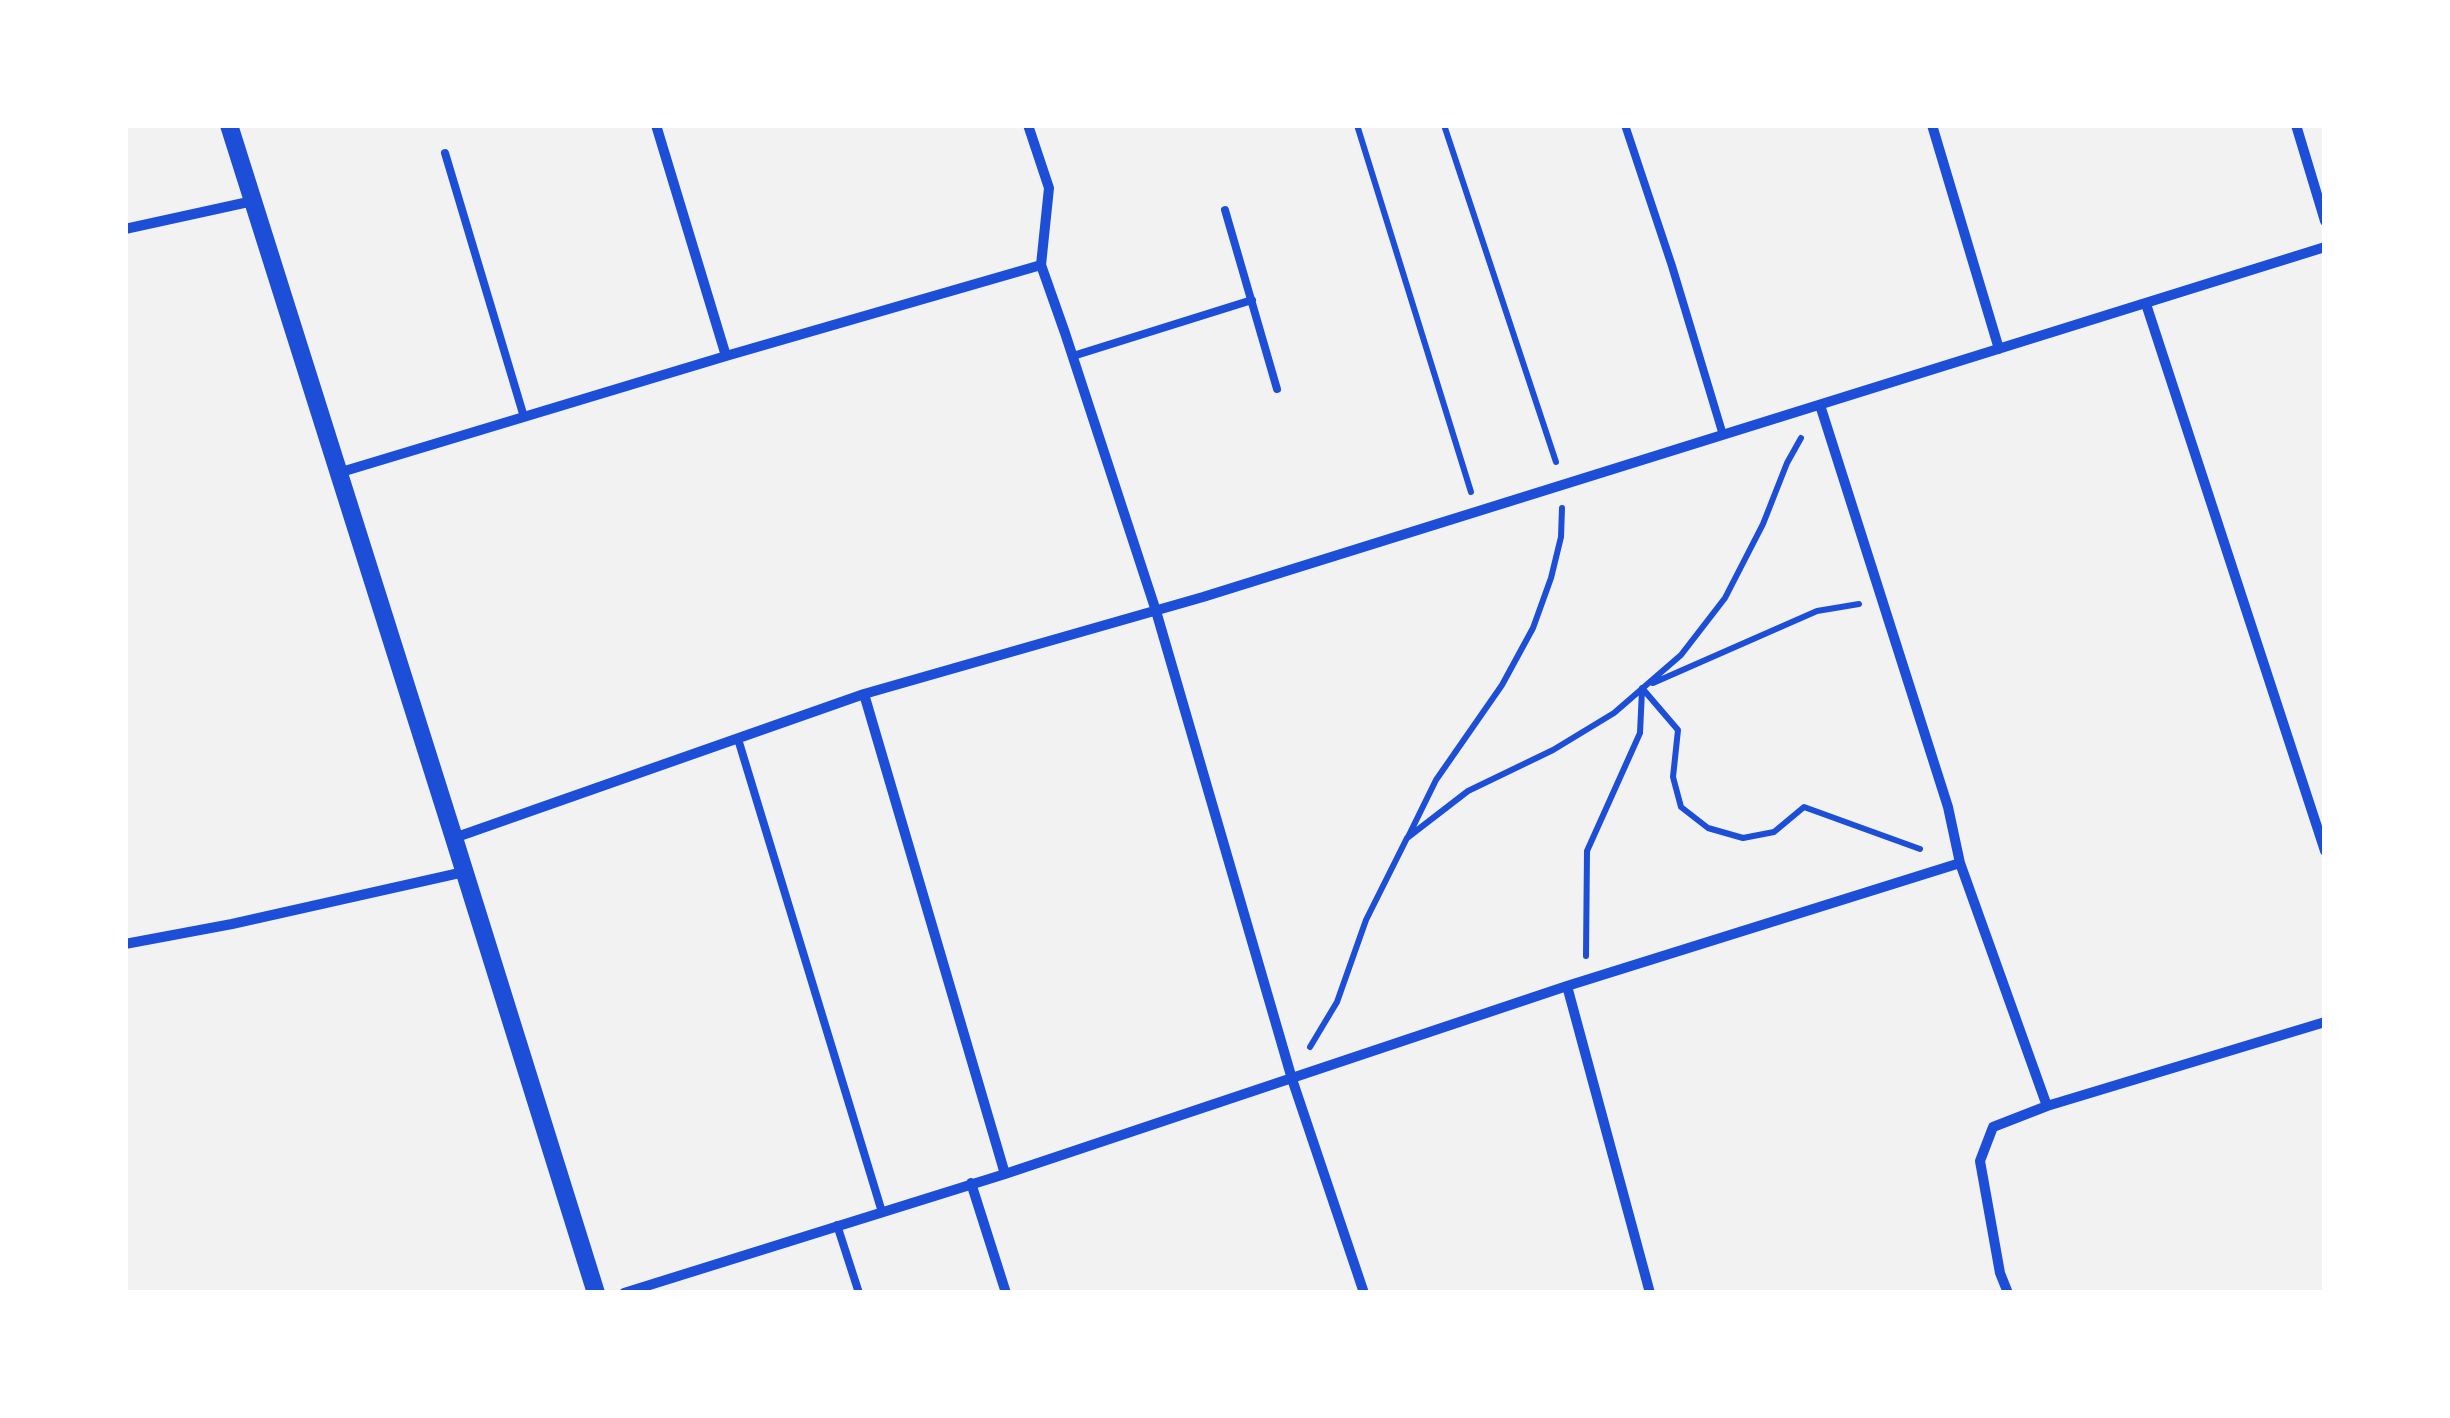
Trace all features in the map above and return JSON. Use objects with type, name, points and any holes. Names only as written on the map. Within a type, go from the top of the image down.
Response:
[{"type":"street","points":[[228,125],[596,1293]]},
{"type":"street","points":[[656,125],[726,356]]},
{"type":"street","points":[[1028,125],[1049,188],[1041,264],[1156,611],[1292,1079],[1364,1293]]},
{"type":"street","points":[[1932,125],[1999,349]]},
{"type":"street","points":[[2296,125],[2325,221]]},
{"type":"street","points":[[125,229],[252,201]]},
{"type":"street","points":[[454,838],[864,694],[1156,611],[2325,246]]},
{"type":"street","points":[[338,474],[1041,264]]},
{"type":"street","points":[[2146,304],[2325,851]]},
{"type":"street","points":[[1820,405],[1948,807],[1960,863],[2047,1106]]},
{"type":"street","points":[[864,694],[1004,1174]]},
{"type":"street","points":[[624,1293],[1004,1174],[1567,986],[1960,863]]},
{"type":"street","points":[[125,944],[464,872]]},
{"type":"street","points":[[1567,986],[1650,1293]]},
{"type":"street","points":[[2008,1293],[2000,1273],[1980,1162],[1992,1126],[2325,1022]]},
{"type":"street","points":[[971,1184],[1006,1293]]},
{"type":"lane","points":[[1625,125],[1723,435]]},
{"type":"lane","points":[[445,152],[524,418]]},
{"type":"lane","points":[[1225,210],[1277,389]]},
{"type":"lane","points":[[1073,356],[1252,300]]},
{"type":"lane","points":[[738,739],[882,1212]]},
{"type":"lane","points":[[837,1225],[859,1293]]},
{"type":"path","points":[[1357,125],[1477,512]]},
{"type":"path","points":[[1292,1079],[1337,1002],[1366,920],[1436,780],[1502,686],[1533,628],[1561,537],[1563,485],[1444,125]]},
{"type":"path","points":[[1408,838],[1468,791],[1553,750],[1614,712],[1681,655],[1725,598],[1763,524],[1787,462],[1820,405]]},
{"type":"path","points":[[1642,688],[1818,611],[1882,600]]},
{"type":"path","points":[[1642,688],[1678,730],[1673,777],[1681,808],[1708,828],[1743,838],[1774,832],[1804,807],[1960,863]]},
{"type":"path","points":[[1567,986],[1586,960],[1586,852],[1640,733],[1642,688]]}]
